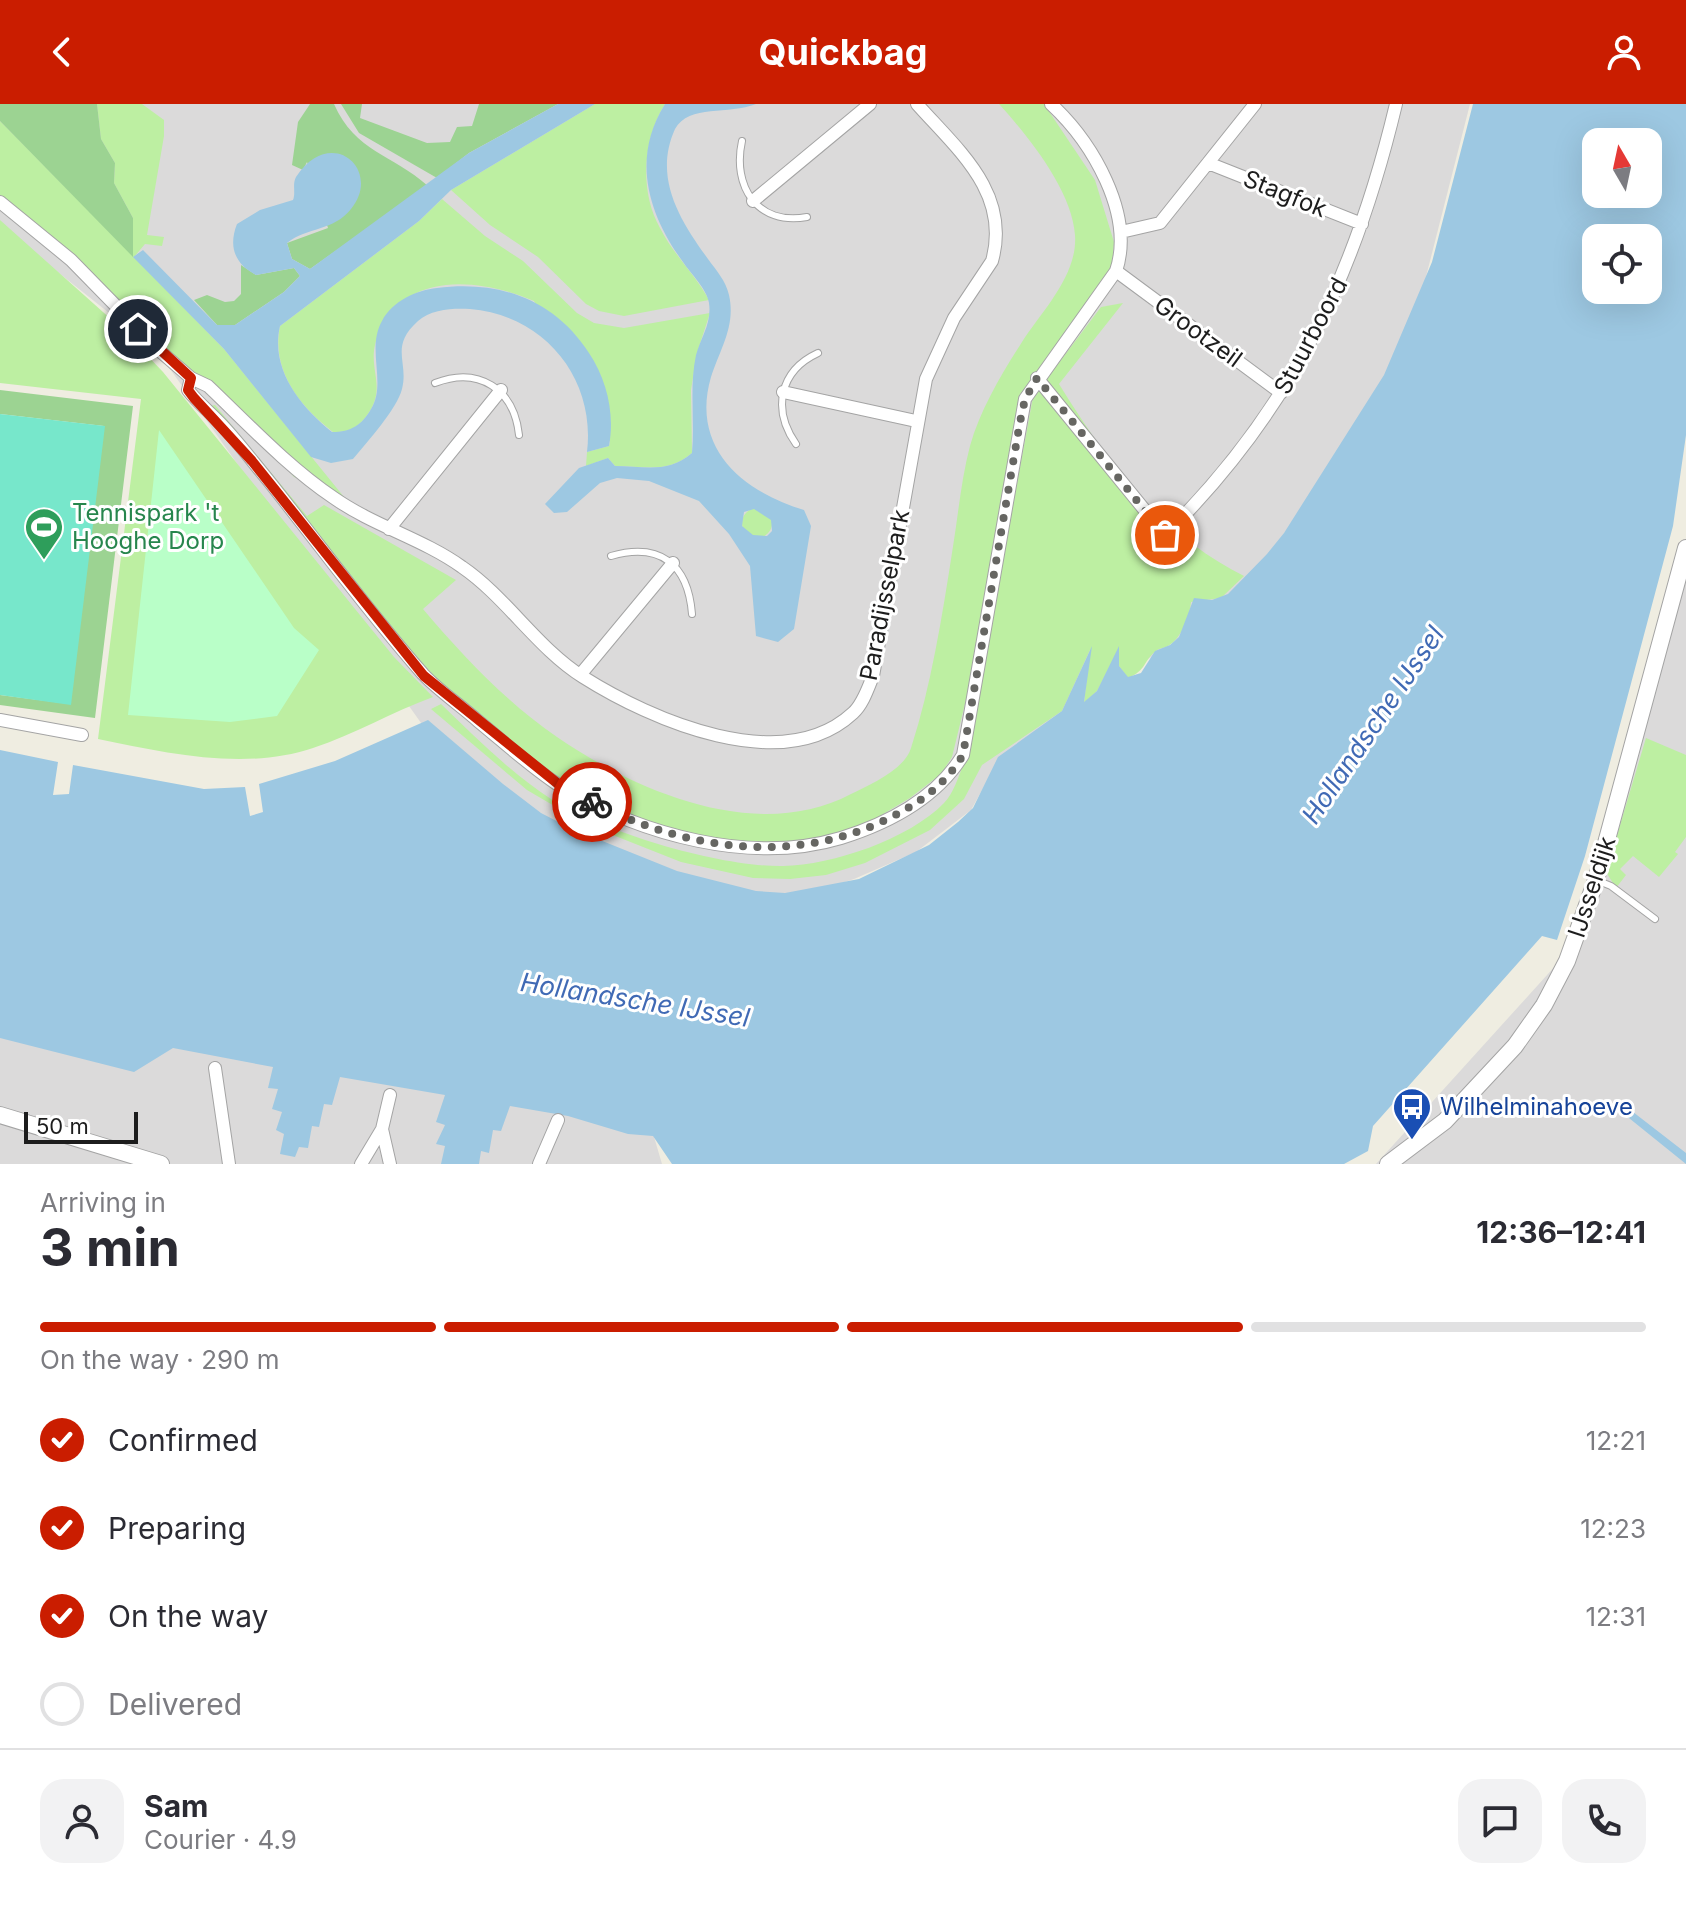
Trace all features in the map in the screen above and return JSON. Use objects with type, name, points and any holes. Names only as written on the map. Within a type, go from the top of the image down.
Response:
[{"type":"street","points":[[753,201],[870,104]]},
{"type":"street","name":"Paradijsselpark","points":[[0,202],[71,260],[161,352],[191,378],[208,386],[334,498],[462,566],[580,675],[665,718],[708,734],[743,741],[809,737],[836,726],[855,711],[873,676],[916,421],[935,353],[992,261],[995,212],[983,181],[917,104]]},
{"type":"street","points":[[191,378],[188,390],[194,398],[258,468],[424,676],[562,787],[605,809],[694,838],[733,847],[777,849],[819,845],[857,833],[916,805],[952,773],[963,755],[1025,399],[1116,271],[1121,255],[1121,232],[1112,196],[1086,147],[1068,120],[1051,104]]},
{"type":"street","points":[[1121,232],[1160,223],[1255,104]]},
{"type":"street","name":"Stuurboord","points":[[1037,378],[1165,535],[1204,496],[1281,393],[1332,302],[1362,224],[1396,104]]},
{"type":"street","name":"Stagfok","points":[[1208,163],[1362,224]]},
{"type":"street","name":"Grootzeil","points":[[1116,271],[1281,393]]},
{"type":"street","points":[[389,529],[501,390]]},
{"type":"street","points":[[783,392],[916,421]]},
{"type":"street","name":"IJsseldijk","points":[[1388,1164],[1445,1121],[1515,1046],[1544,1005],[1567,961],[1596,880],[1686,548]]},
{"type":"street","points":[[580,675],[673,563]]},
{"type":"street","points":[[0,720],[82,735]]},
{"type":"street","points":[[215,1068],[229,1164]]},
{"type":"street","points":[[361,1164],[382,1129],[390,1095]]},
{"type":"street","points":[[0,1115],[161,1164]]},
{"type":"street","points":[[539,1164],[558,1120]]},
{"type":"street","points":[[382,1129],[390,1164]]},
{"type":"lane","points":[[742,141],[739,175],[753,201],[777,216],[793,220],[807,217]]},
{"type":"lane","points":[[796,444],[782,418],[783,392],[791,373],[804,360],[818,353]]},
{"type":"lane","points":[[435,383],[457,376],[471,377],[501,390],[518,419],[519,435]]},
{"type":"lane","points":[[611,556],[640,551],[673,563],[684,578],[692,614]]},
{"type":"lane","points":[[1596,880],[1611,886],[1655,919]]},
{"type":"shaded area","points":[[0,104],[1470,104],[1417,312],[1382,394],[1240,596],[997,763],[971,810],[916,852],[854,879],[797,897],[701,886],[565,831],[431,737],[158,352],[0,226]]},
{"type":"shaded area","points":[[1686,570],[1686,1164],[1376,1164],[1566,954]]},
{"type":"shaded area","points":[[0,1034],[166,1037],[652,1130],[662,1164],[0,1164]]},
{"type":"green space","points":[[0,104],[97,104],[101,139],[115,163],[114,183],[133,218],[133,257],[0,121]]},
{"type":"green space","points":[[97,104],[142,104],[164,120],[147,235],[164,237],[162,246],[145,244],[134,257],[224,349],[344,497],[294,477],[211,384],[179,369],[122,310],[0,195],[0,121],[133,256],[133,218],[114,183],[115,163],[101,139]]},
{"type":"green space","points":[[310,104],[334,104],[353,133],[364,143],[428,186],[310,269],[292,259],[287,243],[328,228],[307,162],[303,170],[292,165],[298,122]]},
{"type":"green space","points":[[341,104],[362,104],[360,118],[427,143],[450,142],[457,127],[472,126],[479,104],[558,104],[469,153],[437,178],[359,133]]},
{"type":"green space","points":[[595,104],[665,104],[648,149],[649,198],[665,237],[709,300],[624,316],[599,311],[586,304],[538,257],[490,225],[451,190]]},
{"type":"green space","points":[[999,104],[1044,104],[1095,180],[1114,242],[1112,269],[1019,396],[974,667],[952,757],[941,774],[910,798],[853,832],[800,847],[675,836],[579,798],[467,712],[392,630],[209,406],[215,405],[307,516],[324,505],[456,580],[423,609],[486,678],[557,737],[624,776],[700,805],[739,812],[777,814],[815,808],[877,781],[902,763],[911,748],[935,651],[964,472],[974,432],[999,379],[1057,292],[1071,264],[1075,235],[1066,200],[1047,165]]},
{"type":"green space","points":[[442,199],[485,236],[523,261],[577,313],[594,323],[624,328],[710,313],[697,353],[691,390],[692,453],[683,460],[665,466],[615,466],[608,458],[586,466],[587,452],[609,446],[610,442],[534,301],[489,287],[465,284],[443,285],[422,291],[403,301],[387,318],[374,352],[376,398],[358,425],[347,431],[333,432],[309,411],[290,386],[284,372],[278,342],[280,326],[419,221]]},
{"type":"green space","points":[[0,220],[122,329],[163,372],[394,657],[433,697],[344,736],[287,755],[233,759],[206,757],[98,739],[141,399],[0,383]]},
{"type":"green space","points":[[241,265],[256,275],[294,268],[300,276],[284,292],[235,325],[217,325],[194,300],[207,295],[225,302],[234,301],[241,294]]},
{"type":"green space","points":[[1123,303],[1059,384],[1117,468],[1161,518],[1214,559],[1244,576],[1221,598],[1191,602],[1187,620],[1177,638],[1157,650],[1139,672],[1128,678],[1119,666],[1119,648],[1097,691],[1084,703],[1090,650],[1062,711],[982,765],[964,799],[930,830],[865,863],[826,875],[790,879],[753,878],[681,862],[585,824],[527,790],[431,709],[441,704],[522,778],[574,812],[632,835],[696,854],[757,865],[803,864],[869,848],[911,828],[948,798],[967,754],[1033,397],[1101,307]]},
{"type":"green space","points":[[0,390],[133,406],[95,718],[0,705],[0,695],[70,704],[104,426],[0,414]]},
{"type":"green space","name":"Tennispark 't Hooghe Dorp","points":[[0,414],[105,426],[71,705],[0,695]]},
{"type":"green space","points":[[159,430],[294,628],[319,650],[277,716],[230,722],[128,715]]},
{"type":"green space","points":[[757,508],[767,513],[772,523],[767,533],[757,538],[747,533],[742,523],[747,513]]},
{"type":"green space","points":[[1646,738],[1686,755],[1686,837],[1675,852],[1678,854],[1659,877],[1633,856],[1620,869],[1626,875],[1616,888],[1606,872]]},
{"type":"water","points":[[558,104],[595,104],[451,190],[419,221],[280,326],[279,357],[290,385],[309,411],[332,432],[345,431],[364,419],[375,399],[378,332],[392,308],[413,294],[437,288],[482,287],[503,291],[523,297],[559,319],[589,353],[601,374],[608,398],[611,422],[609,446],[587,452],[588,425],[583,399],[560,355],[542,337],[521,323],[497,314],[457,309],[429,314],[409,330],[402,347],[404,379],[399,397],[353,459],[331,463],[311,457],[224,349],[133,257],[143,250],[217,325],[235,325],[284,292],[300,276],[294,268],[256,275],[249,271],[235,254],[233,240],[237,224],[260,210],[293,200],[296,177],[310,162],[324,154],[349,158],[361,180],[359,194],[344,216],[287,243],[292,259],[310,269],[469,153]]},
{"type":"water","points":[[665,104],[756,104],[700,113],[681,121],[669,147],[667,164],[668,181],[679,214],[723,280],[731,306],[729,327],[711,377],[707,403],[708,426],[715,446],[727,464],[761,492],[804,510],[811,526],[794,629],[778,642],[756,636],[750,566],[729,534],[699,501],[649,481],[617,478],[600,483],[567,512],[554,513],[545,504],[579,468],[608,458],[615,466],[665,466],[683,460],[692,453],[694,367],[710,310],[708,298],[671,244],[653,205],[647,165],[655,124]],"holes":[[[754,509],[771,520],[772,531],[767,536],[753,535],[742,526],[744,512]]]},
{"type":"water","name":"Hollandsche IJssel","points":[[1473,104],[1686,104],[1686,435],[1673,526],[1585,856],[1557,940],[1542,936],[1373,1126],[1368,1151],[1344,1164],[672,1164],[653,1136],[628,1134],[568,1116],[510,1106],[501,1131],[493,1130],[489,1153],[481,1151],[479,1164],[441,1164],[445,1146],[436,1144],[445,1125],[436,1122],[445,1095],[340,1077],[332,1105],[324,1104],[319,1127],[312,1126],[308,1148],[299,1147],[295,1157],[280,1154],[284,1134],[276,1130],[282,1112],[272,1109],[278,1089],[268,1088],[273,1067],[173,1048],[134,1072],[0,1038],[0,750],[58,762],[53,795],[69,794],[73,765],[204,789],[245,787],[250,816],[263,812],[259,784],[335,761],[428,720],[541,813],[570,828],[677,871],[756,891],[785,893],[859,879],[929,845],[973,808],[998,757],[1062,711],[1092,646],[1084,702],[1097,691],[1119,646],[1119,666],[1128,677],[1141,673],[1155,651],[1179,637],[1194,598],[1212,600],[1228,594],[1284,533],[1384,375],[1432,262]]},
{"type":"water","points":[[1624,1105],[1686,1153],[1686,1164],[1619,1110]]},
{"type":"way so far","points":[[592,802],[651,827],[694,838],[733,847],[777,849],[819,845],[857,833],[916,805],[952,773],[963,755],[1020,422],[1025,399],[1037,378],[1165,535]]},
{"type":"place","name":"Tennispark 't Hooghe Dorp","points":[[44,561]]},
{"type":"place","name":"Wilhelminahoeve","points":[[1412,1141]]},
{"type":"route","points":[[138,329],[191,378],[188,390],[194,398],[252,461],[424,676],[562,787],[592,802]]}]
